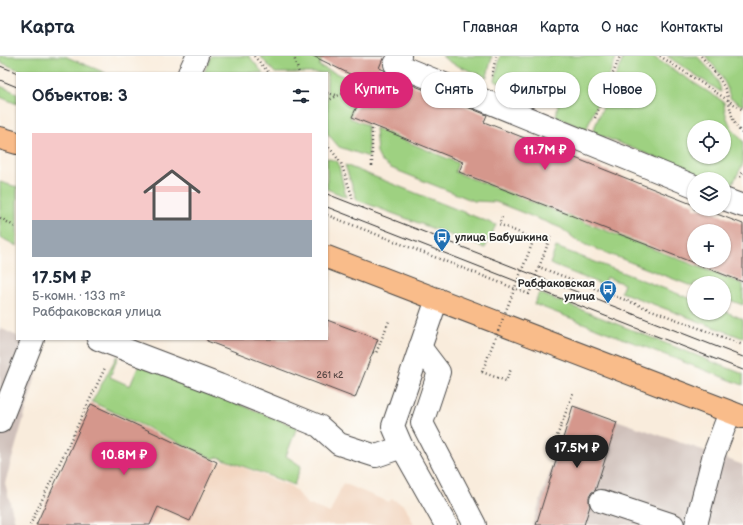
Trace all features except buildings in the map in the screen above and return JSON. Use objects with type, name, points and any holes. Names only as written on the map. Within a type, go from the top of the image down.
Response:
[{"type":"main road","points":[[0,138],[16,143]]},
{"type":"main road","points":[[328,257],[736,414]]},
{"type":"street","points":[[189,72],[196,56]]},
{"type":"street","points":[[397,60],[585,142],[687,183]]},
{"type":"street","points":[[731,202],[743,206]]},
{"type":"street","points":[[437,299],[393,426],[402,447],[446,525]]},
{"type":"street","points":[[0,422],[33,340]]},
{"type":"street","points":[[107,342],[219,385],[319,426],[339,444],[376,456],[402,447]]},
{"type":"street","points":[[420,347],[439,372],[422,424],[475,525]]},
{"type":"street","points":[[696,525],[714,454],[736,414]]},
{"type":"street","points":[[601,501],[673,525]]},
{"type":"path","points":[[254,56],[268,72]]},
{"type":"path","points":[[295,56],[299,72]]},
{"type":"path","points":[[585,142],[620,56]]},
{"type":"path","points":[[660,56],[743,110]]},
{"type":"path","points":[[701,56],[716,73],[725,90],[733,120],[743,134]]},
{"type":"path","points":[[328,100],[363,86],[381,66],[397,60]]},
{"type":"path","points":[[328,93],[337,96]]},
{"type":"path","points":[[372,125],[372,166]]},
{"type":"path","points":[[328,145],[341,163],[353,199]]},
{"type":"path","points":[[328,215],[529,294],[551,236]]},
{"type":"path","points":[[502,217],[498,224],[534,239],[482,372],[506,382],[511,369]]},
{"type":"path","points":[[0,218],[16,227]]},
{"type":"path","points":[[539,267],[743,345]]},
{"type":"path","points":[[373,352],[376,353],[389,321]]},
{"type":"path","points":[[30,525],[107,342]]},
{"type":"path","points":[[553,442],[556,439],[573,393]]},
{"type":"shaded area","points":[[0,328],[16,336],[16,340],[26,340],[44,348],[5,483],[15,522],[14,525],[0,525]]},
{"type":"shaded area","points":[[91,404],[217,462],[227,461],[292,487],[307,504],[330,513],[343,483],[388,502],[392,499],[404,505],[414,525],[36,525]]},
{"type":"shaded area","points":[[573,405],[743,465],[743,525],[532,525]]},
{"type":"green space","points":[[0,56],[64,56],[104,72],[24,72],[0,62]]},
{"type":"green space","points":[[211,56],[249,56],[262,72],[204,72]]},
{"type":"green space","points":[[260,56],[323,56],[319,66],[340,75],[340,108],[353,108],[350,118],[367,125],[369,157],[339,147],[328,134],[328,72],[274,72]]},
{"type":"green space","points":[[442,56],[492,56],[487,77],[487,72],[474,72]]},
{"type":"green space","points":[[500,56],[617,56],[610,72],[588,72],[588,108],[595,108],[586,130],[556,117],[558,108],[580,108],[580,72],[497,72]]},
{"type":"green space","points":[[624,56],[652,56],[724,102],[728,120],[687,120],[687,164],[731,164],[731,126],[743,141],[743,164],[731,187],[731,172],[692,172],[594,133],[593,131],[603,108],[656,108],[656,72],[617,72]]},
{"type":"green space","points":[[667,56],[697,56],[715,77],[721,92]]},
{"type":"green space","points":[[705,56],[743,56],[743,106],[730,98],[726,85],[718,71]]},
{"type":"green space","points":[[0,86],[16,93],[16,104],[0,97]]},
{"type":"green space","points":[[375,128],[458,163],[455,172],[687,262],[687,268],[702,268],[722,276],[687,276],[687,284],[579,242],[561,228],[496,202],[474,201],[391,168],[381,161],[377,153]]},
{"type":"green space","points":[[328,158],[338,162],[346,197],[328,189]]},
{"type":"green space","points":[[345,165],[496,225],[485,248],[357,200]]},
{"type":"green space","points":[[0,182],[16,187],[16,245],[0,237]]},
{"type":"green space","points":[[556,247],[687,297],[687,317],[621,292],[624,284],[606,277],[603,285],[550,264]]},
{"type":"green space","points":[[731,279],[743,284],[743,305],[731,301]]},
{"type":"green space","points":[[539,293],[743,374],[743,385],[534,304]]},
{"type":"green space","points":[[731,314],[743,319],[743,338],[695,320],[731,320]]},
{"type":"green space","points":[[117,356],[118,357],[110,377],[130,386],[139,365],[297,427],[286,456],[301,466],[294,485],[218,457],[214,459],[92,402]]},
{"type":"tram line","points":[[0,66],[16,72]]},
{"type":"tram line","points":[[0,80],[16,87]]},
{"type":"tram line","points":[[328,194],[743,357]]},
{"type":"tram line","points":[[328,207],[743,370]]},
{"type":"place","name":"улица Бабушкина","points":[[442,252]]},
{"type":"place","name":"Рабфаковская улица","points":[[608,304]]}]
